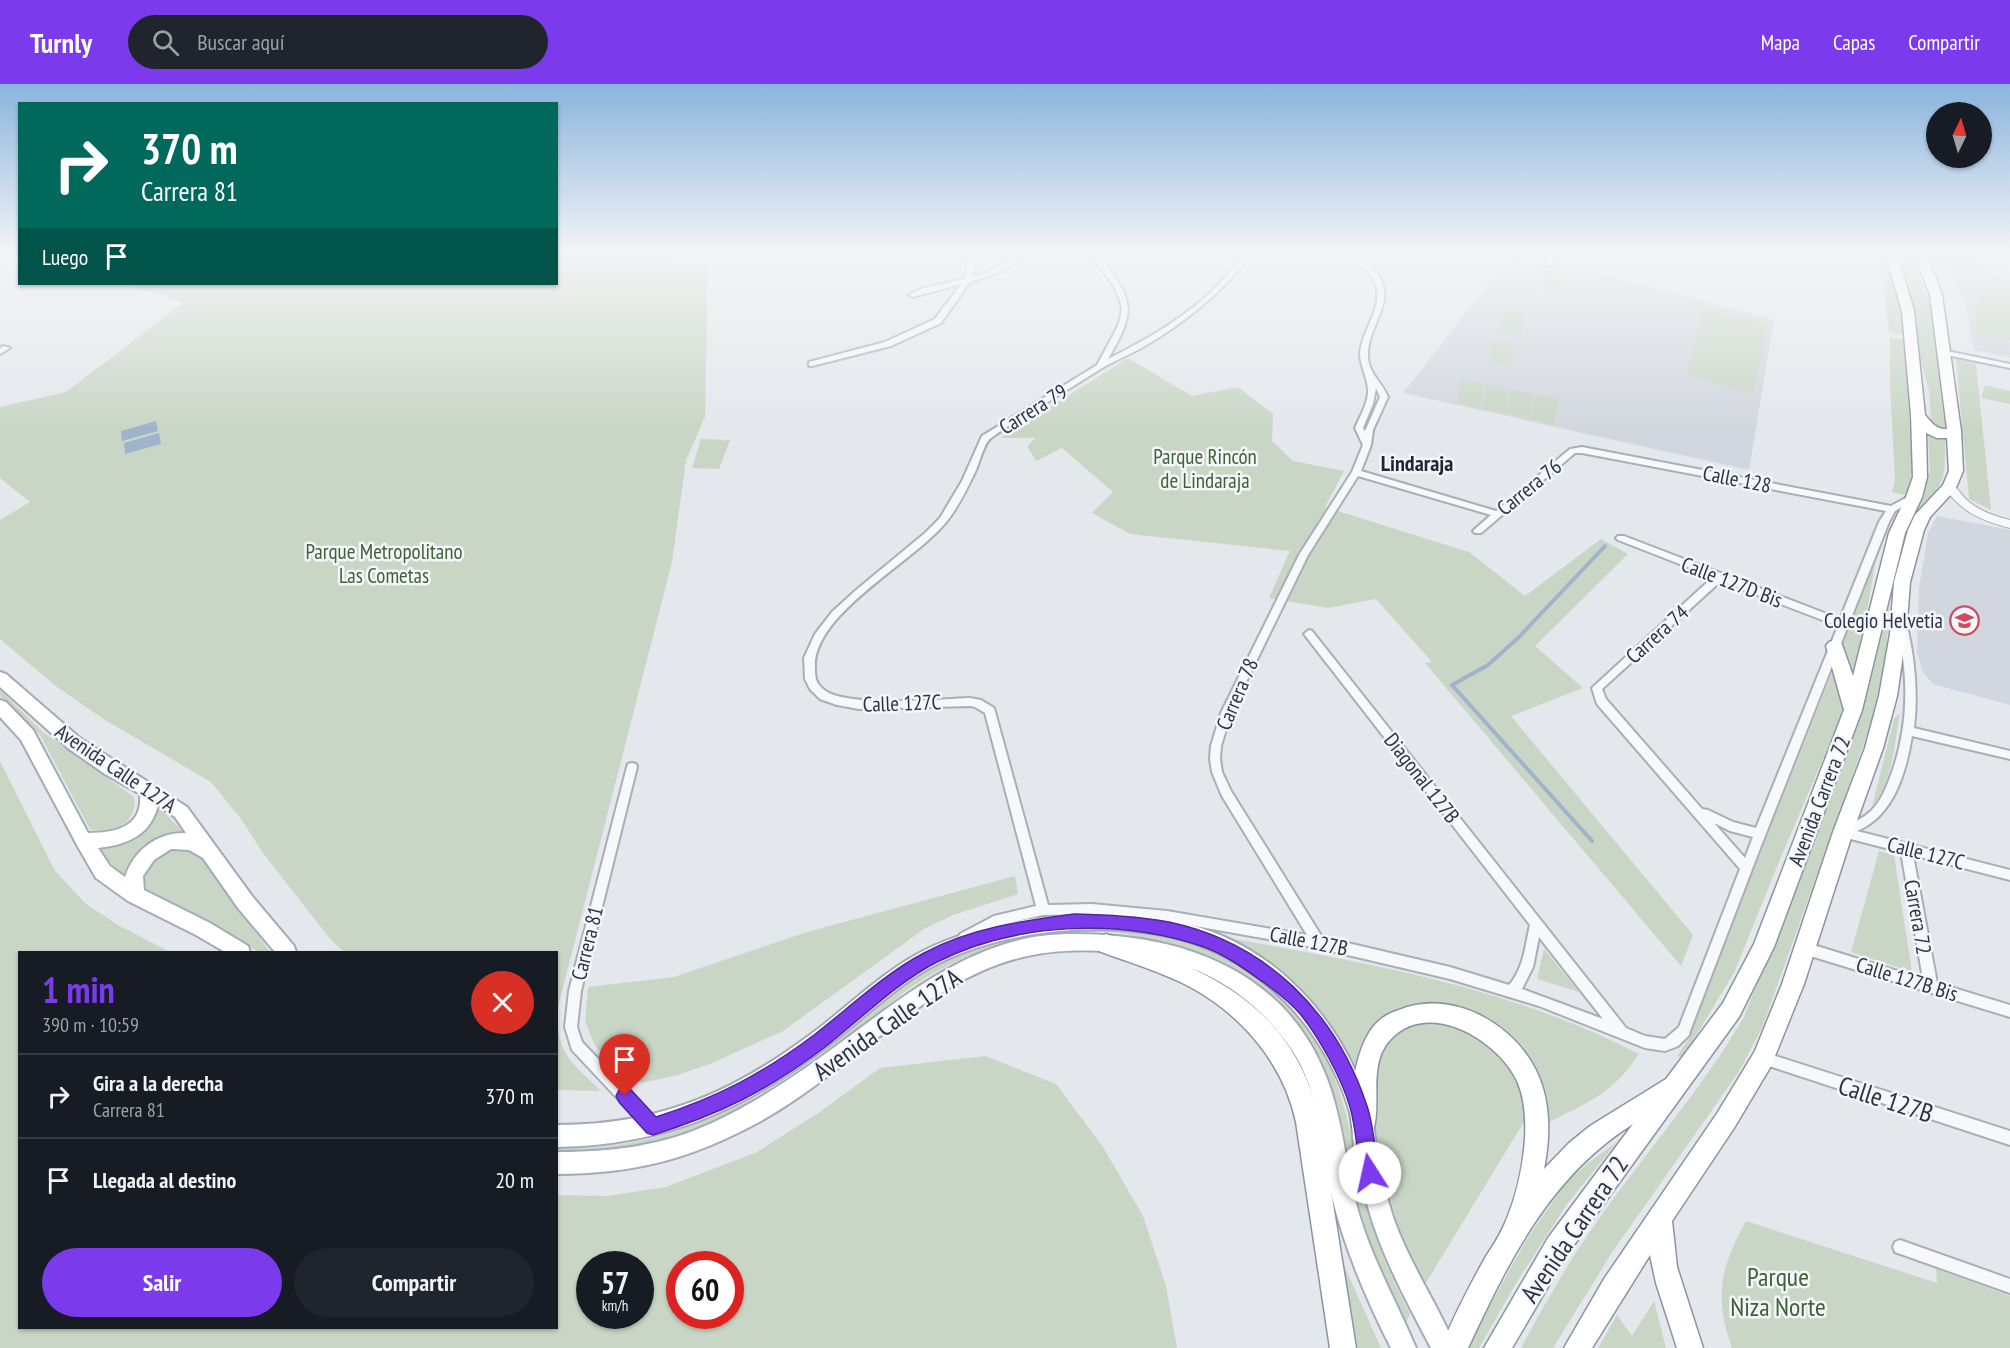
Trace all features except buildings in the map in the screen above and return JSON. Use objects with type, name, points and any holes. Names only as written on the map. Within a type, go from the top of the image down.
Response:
[{"type":"highway","name":"Avenida Carrera 72","points":[[1497,1348],[1557,1247],[1731,1010],[1763,947],[1853,710],[1897,533],[1914,497],[1920,473],[1918,415],[1908,312]]},
{"type":"highway","points":[[1939,312],[1954,431],[1956,471],[1950,487]]},
{"type":"highway","points":[[1918,415],[1927,428],[1936,434],[1954,431]]},
{"type":"highway","name":"Avenida Carrera 72","points":[[1577,1348],[1660,1215],[1726,1120],[1763,1058],[1782,1015],[1881,725],[1896,652],[1902,582],[1919,522],[1950,487]]},
{"type":"highway","points":[[1835,646],[1853,710]]},
{"type":"highway","points":[[1106,944],[1161,963],[1227,998],[1251,1020],[1276,1050],[1294,1080],[1308,1122],[1338,1299],[1343,1348]]},
{"type":"highway","points":[[1363,1128],[1368,1059],[1378,1037],[1399,1020],[1420,1013],[1454,1016],[1475,1023],[1495,1036],[1520,1063],[1533,1091],[1536,1121],[1535,1150],[1531,1176],[1516,1229]]},
{"type":"highway","name":"Avenida Carrera 72","points":[[1454,1348],[1516,1229],[1574,1153],[1596,1135],[1677,1084]]},
{"type":"highway","points":[[1660,1215],[1661,1253],[1665,1275],[1690,1348]]},
{"type":"main road","name":"Avenida Calle 127A","points":[[0,678],[75,744],[181,812],[245,902],[286,951]]},
{"type":"main road","name":"Avenida Calle 127A","points":[[0,706],[27,735],[83,840],[103,872],[135,895],[239,951]]},
{"type":"main road","points":[[83,840],[117,838],[133,831],[147,816],[150,809],[148,790]]},
{"type":"main road","points":[[135,895],[134,881],[138,867],[146,856],[160,846],[172,841],[185,841],[209,852]]},
{"type":"main road","name":"Avenida Calle 127A","points":[[558,1136],[619,1134],[653,1126],[726,1101],[761,1082],[818,1042],[911,969],[950,948],[993,934],[1074,921],[1111,922],[1168,929],[1194,935],[1221,945],[1270,976],[1307,1010],[1344,1070],[1359,1108],[1367,1158],[1383,1222],[1444,1348]]},
{"type":"main road","name":"Avenida Calle 127A","points":[[558,1163],[602,1162],[634,1158],[692,1144],[749,1118],[774,1103],[892,1016],[964,969],[1021,948],[1068,943],[1141,947],[1204,963],[1234,979],[1253,993],[1287,1026],[1307,1056],[1330,1125],[1353,1233],[1370,1280],[1404,1348]]},
{"type":"street","points":[[812,364],[888,345],[927,328],[938,321],[945,312]]},
{"type":"street","points":[[1098,367],[1121,330],[1124,312]]},
{"type":"street","name":"Carrera 79","points":[[816,689],[808,669],[809,652],[814,641],[862,589],[942,521],[985,438],[1098,367],[1134,350],[1190,312]]},
{"type":"street","points":[[1367,445],[1359,428],[1372,391],[1364,362],[1364,350],[1379,312]]},
{"type":"street","points":[[1945,352],[2010,366]]},
{"type":"street","points":[[1369,374],[1383,393]]},
{"type":"street","points":[[1372,391],[1383,393]]},
{"type":"street","name":"Carrera 78","points":[[1318,942],[1226,793],[1217,772],[1216,746],[1226,714],[1283,594],[1322,524],[1356,472],[1367,445],[1369,430],[1384,397],[1383,393]]},
{"type":"street","name":"Calle 128","points":[[1582,450],[1892,509]]},
{"type":"street","name":"Carrera 76","points":[[1478,531],[1574,451],[1582,450]]},
{"type":"street","points":[[1356,472],[1496,514]]},
{"type":"street","points":[[1950,487],[1961,502],[1974,513],[2010,524]]},
{"type":"street","points":[[1892,509],[1914,497]]},
{"type":"street","name":"Avenida Carrera 72","points":[[1665,1045],[1680,1038],[1684,1031],[1842,624],[1884,522],[1892,509]]},
{"type":"street","name":"Calle 127D Bis","points":[[1621,538],[1842,624]]},
{"type":"street","name":"Carrera 74","points":[[1696,808],[1601,701],[1597,693],[1598,688],[1719,577]]},
{"type":"street","name":"Avenida Carrera 72","points":[[1843,832],[1870,819],[1883,804],[1899,769],[1909,731],[1911,679],[1900,617]]},
{"type":"street","name":"Diagonal 127B","points":[[1309,634],[1624,1035]]},
{"type":"street","name":"Calle 127C","points":[[816,689],[821,695],[843,704],[962,701],[977,703],[990,711],[1043,910]]},
{"type":"street","points":[[1909,731],[2010,755]]},
{"type":"street","name":"Carrera 81","points":[[632,767],[575,991],[571,1027],[578,1046],[653,1126]]},
{"type":"street","points":[[1696,808],[1720,822],[1760,834]]},
{"type":"street","points":[[1696,808],[1746,868]]},
{"type":"street","name":"Calle 127C","points":[[1843,832],[2010,875]]},
{"type":"street","name":"Carrera 72","points":[[1906,848],[1930,986]]},
{"type":"street","name":"Calle 127B","points":[[950,948],[994,921],[1043,910],[1092,909],[1167,916],[1318,942],[1388,957],[1513,990],[1624,1035],[1645,1042],[1665,1045]]},
{"type":"street","points":[[1513,990],[1520,984],[1527,970],[1536,923]]},
{"type":"street","name":"Calle 127B Bis","points":[[1804,948],[2010,1011]]},
{"type":"street","name":"Calle 127B","points":[[1763,1058],[2010,1138]]},
{"type":"street","points":[[1900,1247],[2010,1286]]},
{"type":"shaded area","points":[[1467,312],[1744,312],[1774,320],[1749,470],[1403,393]]},
{"type":"shaded area","points":[[1967,312],[2010,312],[2010,358],[1974,350]]},
{"type":"shaded area","name":"Colegio Helvetia","points":[[1937,516],[2010,530],[2010,705],[1933,684],[1923,672],[1917,652],[1919,589],[1928,533]]},
{"type":"green space","name":"Parque Metropolitano Las Cometas","points":[[171,312],[707,312],[705,417],[686,460],[672,562],[558,1007],[558,951],[343,951],[331,940],[263,853],[241,819],[211,782],[105,720],[57,687],[0,639],[0,520],[30,502],[0,478],[0,407],[66,392]]},
{"type":"green space","points":[[1503,312],[1524,314],[1521,335],[1500,331]]},
{"type":"green space","points":[[1702,312],[1716,312],[1767,324],[1754,393],[1686,376]]},
{"type":"green space","points":[[1887,312],[1901,312],[1904,335],[1889,332]]},
{"type":"green space","points":[[1913,312],[1931,312],[1945,427],[1936,427],[1931,421],[1929,391],[1917,347]]},
{"type":"green space","points":[[1978,312],[2010,312],[2010,340],[1974,331]]},
{"type":"green space","points":[[1890,337],[1905,340],[1912,469],[1910,488],[1906,495],[1892,492],[1895,480]]},
{"type":"green space","points":[[1493,340],[1514,344],[1511,366],[1489,362]]},
{"type":"green space","name":"Parque Rincón de Lindaraja","points":[[1128,358],[1192,396],[1238,387],[1273,414],[1272,441],[1293,461],[1344,471],[1325,507],[1469,552],[1525,596],[1601,539],[1628,554],[1535,646],[1583,688],[1511,716],[1693,935],[1681,966],[1425,663],[1432,662],[1376,599],[1328,608],[1269,598],[1290,551],[1130,534],[1092,513],[1113,492],[1062,448],[1036,461],[1027,446],[1036,438],[1001,438]]},
{"type":"green space","points":[[1956,359],[1976,364],[1991,510],[1969,499]]},
{"type":"green space","points":[[1461,380],[1484,384],[1480,408],[1457,403]]},
{"type":"green space","points":[[1486,385],[1509,389],[1506,414],[1482,409]]},
{"type":"green space","points":[[1985,385],[2010,391],[2010,404],[1981,398]]},
{"type":"green space","points":[[1511,389],[1533,394],[1531,418],[1507,414]]},
{"type":"green space","points":[[1535,394],[1558,399],[1555,424],[1532,419]]},
{"type":"green space","points":[[1928,434],[1945,439],[1944,473],[1938,487],[1916,513],[1930,472]]},
{"type":"green space","points":[[701,439],[730,440],[719,469],[692,468]]},
{"type":"green space","points":[[1876,559],[1856,675],[1846,671],[1839,648]]},
{"type":"green space","points":[[1890,604],[1886,654],[1872,721],[1762,1028],[1738,1073],[1613,1251],[1553,1348],[1521,1348],[1589,1233],[1708,1073],[1744,1017],[1861,712]]},
{"type":"green space","points":[[1835,666],[1846,705],[1734,973],[1681,1060],[1678,1055],[1688,1040],[1724,943]]},
{"type":"green space","points":[[0,690],[43,732],[134,797],[132,814],[128,820],[115,829],[107,831],[90,829],[40,735],[0,696]]},
{"type":"green space","points":[[1900,713],[1889,774],[1872,807],[1894,719]]},
{"type":"green space","points":[[0,761],[55,871],[86,904],[118,925],[168,951],[18,951],[18,1329],[558,1329],[558,1195],[607,1196],[666,1187],[757,1152],[820,1112],[880,1068],[985,1056],[1056,1084],[1103,1147],[1143,1216],[1166,1286],[1177,1348],[0,1348]]},
{"type":"green space","points":[[158,806],[186,835],[125,879],[97,847],[154,814]]},
{"type":"green space","points":[[179,847],[198,853],[269,951],[257,951],[146,889],[144,873],[151,861],[164,852]]},
{"type":"green space","points":[[1879,851],[1894,855],[1912,972],[1851,952]]},
{"type":"green space","points":[[1015,876],[1018,894],[953,915],[924,929],[783,1031],[712,1063],[678,1075],[641,1083],[595,1046],[585,1021],[588,987],[674,977],[807,932]]},
{"type":"green space","points":[[1111,928],[1145,933],[1200,947],[1221,955],[1262,981],[1298,1016],[1325,1056],[1334,1076],[1376,1237],[1389,1271],[1410,1314],[1406,1323],[1388,1287],[1366,1231],[1328,1079],[1297,1025],[1264,990],[1219,960],[1156,941],[1114,932],[1068,934],[1022,941],[978,953],[957,962],[917,983],[790,1084],[705,1128],[647,1146],[617,1151],[558,1152],[558,1147],[582,1148],[633,1142],[706,1120],[784,1083],[902,987],[944,962],[984,945],[1026,936]]},
{"type":"green space","points":[[1223,937],[1384,968],[1488,994],[1539,1011],[1639,1054],[1610,1088],[1589,1102],[1549,1122],[1543,1091],[1535,1075],[1432,1006],[1398,1011],[1379,1021],[1368,1037],[1356,1072],[1333,1030],[1304,995]]},
{"type":"green space","points":[[1544,949],[1579,992],[1537,979]]},
{"type":"green space","points":[[1424,1022],[1457,1025],[1499,1052],[1518,1079],[1525,1106],[1525,1120],[1424,1286],[1404,1256],[1375,1130],[1374,1094],[1378,1064],[1387,1043],[1402,1029]]},
{"type":"green space","name":"Parque Metropolitano Las Cometas","points":[[558,1026],[563,1049],[568,1057],[601,1091],[558,1090]]},
{"type":"green space","points":[[1617,1142],[1567,1204],[1518,1280],[1479,1348],[1466,1348],[1527,1239],[1566,1183],[1588,1163]]},
{"type":"green space","name":"Parque Niza Norte","points":[[1746,1221],[1937,1283],[1936,1269],[2010,1296],[2010,1348],[1732,1348],[1723,1313],[1723,1283],[1730,1254]]},
{"type":"green space","points":[[1343,1263],[1381,1348],[1356,1348]]},
{"type":"green space","points":[[1654,1301],[1666,1348],[1598,1348],[1617,1315],[1632,1336]]},
{"type":"water","points":[[156,421],[158,431],[122,441],[121,431]]},
{"type":"water","points":[[159,433],[161,444],[125,454],[124,443]]},
{"type":"waterway","points":[[1592,841],[1452,685],[1488,665],[1519,637],[1605,546]]},
{"type":"place","name":"Colegio Helvetia","points":[[1964,620]]},
{"type":"district","name":"Lindaraja","points":[[1417,463]]},
{"type":"route","points":[[625,1096],[653,1126],[693,1114],[726,1101],[761,1082],[818,1042],[911,969],[950,948],[1019,928],[1074,921],[1111,922],[1168,929],[1221,945],[1270,976],[1287,990],[1307,1010],[1344,1070],[1359,1108],[1370,1173]]}]
